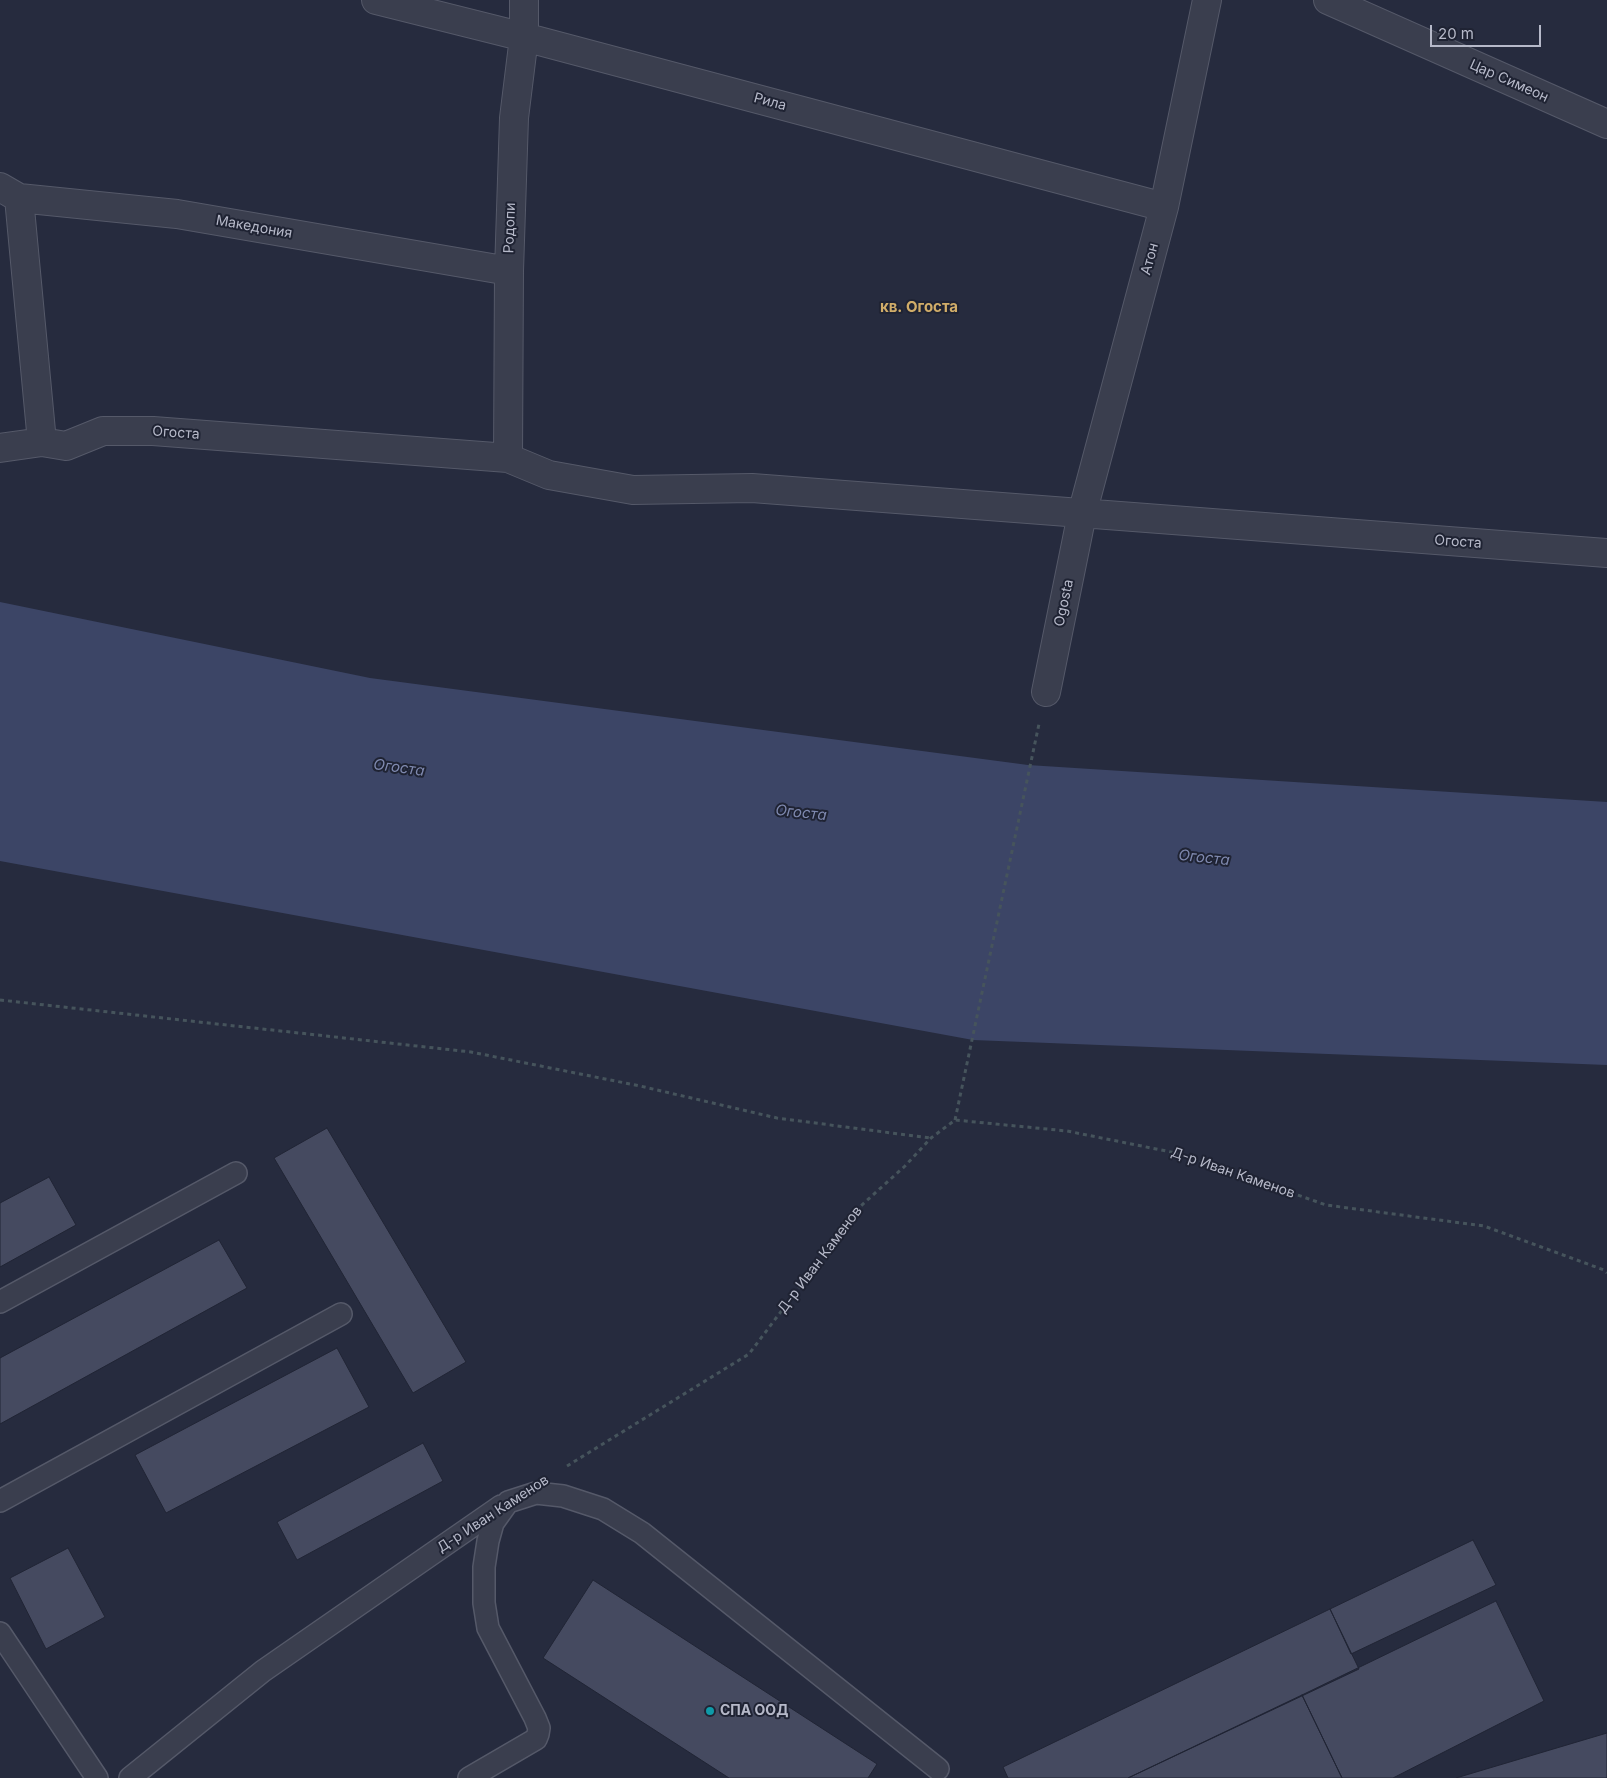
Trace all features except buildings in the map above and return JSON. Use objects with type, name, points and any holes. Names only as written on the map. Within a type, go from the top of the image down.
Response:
[{"type":"street","name":"Рила","points":[[376,0],[524,37],[1164,207]]},
{"type":"street","name":"Родопи","points":[[508,458],[509,270],[514,118],[524,37],[524,0]]},
{"type":"street","name":"Атон","points":[[1082,514],[1164,207],[1207,0]]},
{"type":"street","name":"Цар Симеон","points":[[1328,0],[1607,124]]},
{"type":"street","name":"Македония","points":[[10,193],[177,214],[509,270]]},
{"type":"street","points":[[10,193],[42,442]]},
{"type":"street","name":"Огоста","points":[[0,448],[42,442],[66,446],[103,431],[153,431],[508,458],[549,475],[633,490],[752,488],[1607,552]]},
{"type":"street","name":"Ogosta","points":[[1046,692],[1082,514]]},
{"type":"lane","points":[[0,1302],[236,1173]]},
{"type":"lane","points":[[0,1501],[341,1314]]},
{"type":"lane","name":"Д-р Иван Каменов","points":[[130,1778],[263,1671],[508,1502],[536,1493],[563,1496],[603,1509],[642,1533],[938,1769]]},
{"type":"lane","points":[[469,1778],[536,1739],[539,1728],[536,1718],[488,1628],[484,1602],[484,1567],[488,1541],[494,1523],[508,1502]]},
{"type":"lane","points":[[0,1633],[97,1778]]},
{"type":"path","points":[[955,1120],[1046,692]]},
{"type":"path","points":[[0,1000],[471,1052],[640,1086],[777,1118],[930,1138]]},
{"type":"path","name":"Д-р Иван Каменов","points":[[565,1467],[749,1354],[852,1213],[905,1166],[930,1138],[955,1120],[1067,1131],[1182,1154],[1326,1205],[1484,1226],[1604,1270],[1607,1273]]},
{"type":"water","points":[[0,602],[370,678],[1028,765],[1607,802],[1607,1065],[973,1040],[0,861]]},
{"type":"place","name":"СПА ООД","points":[[710,1711]]},
{"type":"district","name":"кв. Огоста","points":[[919,307]]}]
